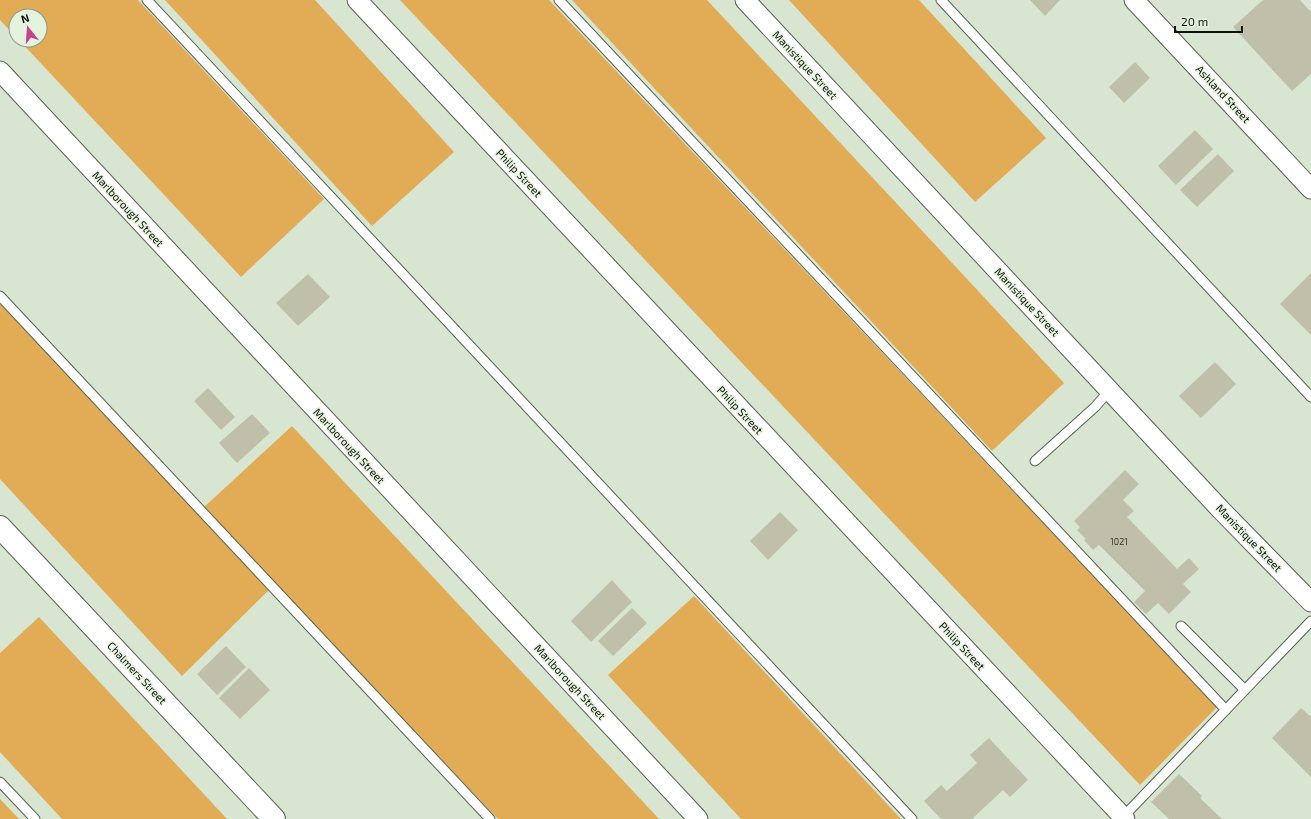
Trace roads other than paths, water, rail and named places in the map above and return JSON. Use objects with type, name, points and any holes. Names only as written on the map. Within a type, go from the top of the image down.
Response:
[{"type":"street","name":"Philip Street","points":[[357,0],[1124,818]]},
{"type":"street","name":"Manistique Street","points":[[745,0],[1109,391],[1221,510],[1311,602]]},
{"type":"street","name":"Ashland Street","points":[[1134,0],[1311,189]]},
{"type":"street","name":"Marlborough Street","points":[[0,72],[698,819]]},
{"type":"street","name":"Chalmers Street","points":[[0,527],[274,819]]},
{"type":"lane","points":[[147,0],[912,819]]},
{"type":"lane","points":[[560,0],[1226,710]]},
{"type":"lane","points":[[941,0],[1311,397]]},
{"type":"lane","points":[[0,296],[490,819]]},
{"type":"lane","points":[[1035,461],[1095,407],[1109,391]]},
{"type":"lane","points":[[1124,818],[1311,621]]},
{"type":"lane","points":[[1181,626],[1245,690]]},
{"type":"lane","points":[[0,782],[35,819]]}]
